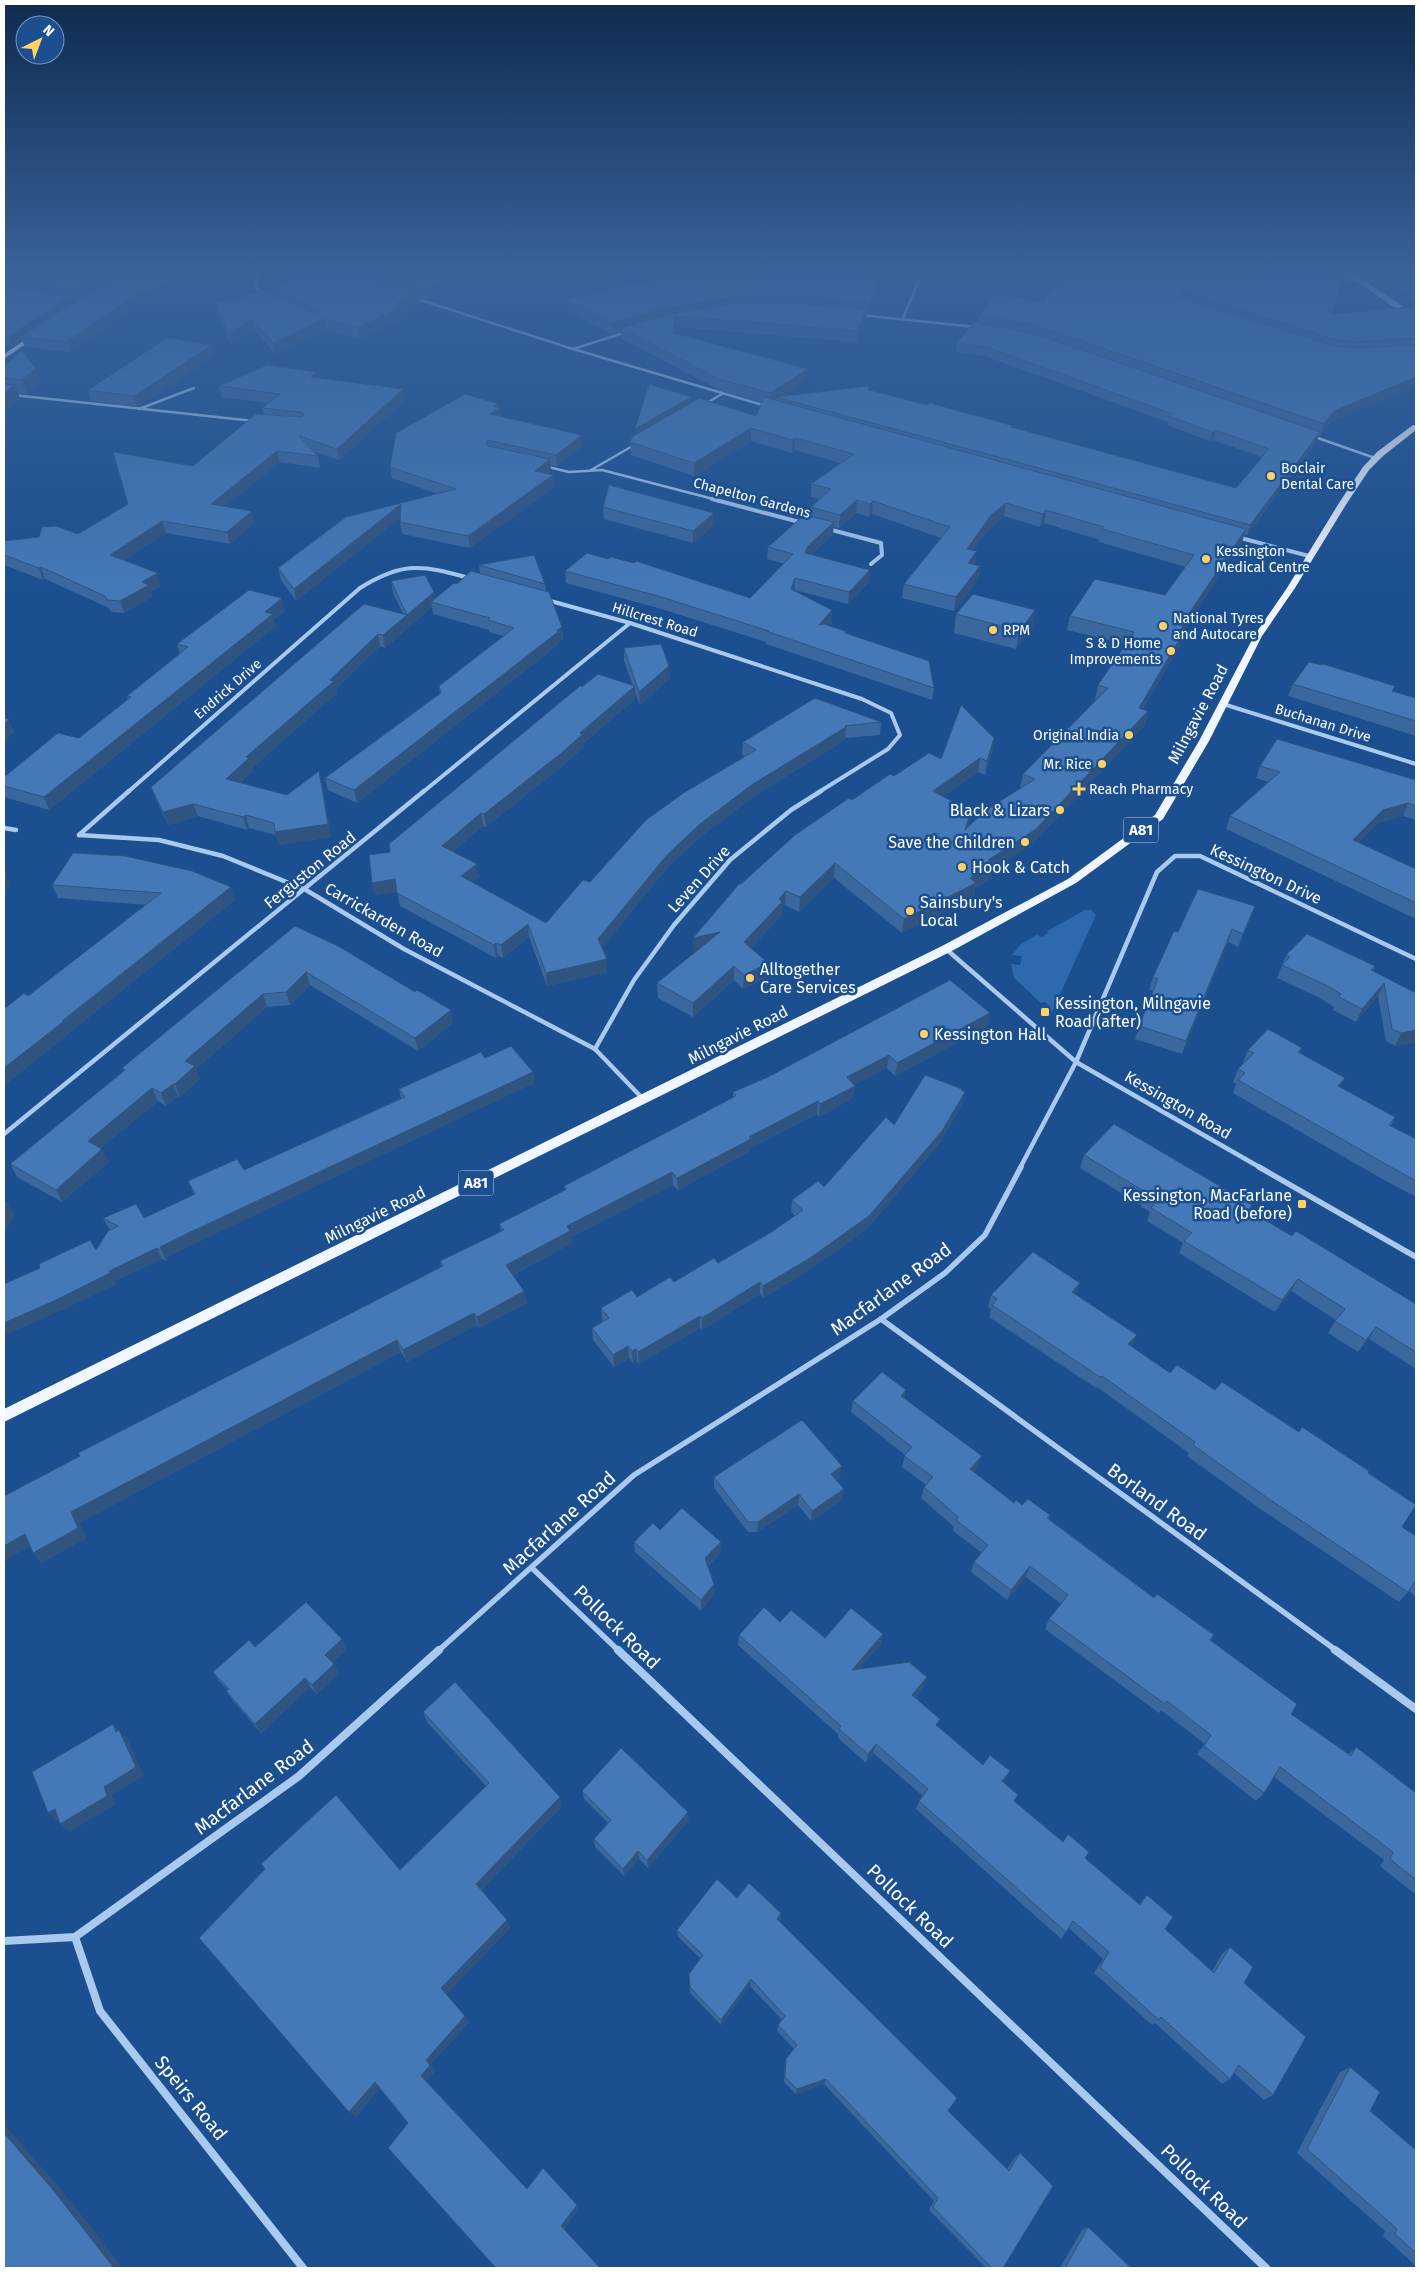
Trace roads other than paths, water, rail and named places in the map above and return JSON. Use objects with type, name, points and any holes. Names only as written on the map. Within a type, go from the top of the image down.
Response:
[{"type":"main road","name":"Milngavie Road","points":[[4,1416],[946,949],[1072,881],[1159,817],[1204,741],[1258,636],[1291,588],[1309,556],[1366,468],[1375,458],[1416,427]]},
{"type":"street","points":[[672,379],[769,407]]},
{"type":"street","points":[[136,410],[194,388]]},
{"type":"street","points":[[4,394],[136,410],[254,421]]},
{"type":"street","points":[[696,409],[722,394]]},
{"type":"street","points":[[1303,433],[1375,458]]},
{"type":"street","points":[[590,471],[639,442]]},
{"type":"street","name":"Chapelton Gardens","points":[[542,466],[569,472],[602,470],[804,523]]},
{"type":"street","name":"Chapelton Gardens","points":[[824,528],[881,543],[882,555],[871,564]]},
{"type":"street","points":[[1233,535],[1309,556]]},
{"type":"street","name":"Endrick Drive","points":[[79,835],[360,588],[378,576],[396,568],[430,568],[478,581]]},
{"type":"street","name":"Hillcrest Road","points":[[544,600],[630,623],[862,699],[891,713],[896,723]]},
{"type":"street","name":"Ferguston Road","points":[[4,1134],[306,890],[630,623]]},
{"type":"street","name":"Buchanan Drive","points":[[1223,704],[1416,764]]},
{"type":"street","name":"Leven Drive","points":[[595,1049],[634,980],[674,925],[730,860],[791,810],[888,748],[900,735],[896,723]]},
{"type":"street","points":[[4,828],[16,830]]},
{"type":"street","name":"Carrickarden Road","points":[[79,835],[159,840],[223,856],[306,890],[404,949],[595,1049],[644,1100]]},
{"type":"street","name":"Kessington Drive","points":[[1076,1062],[1157,872],[1176,856],[1200,856],[1228,868],[1416,959]]},
{"type":"street","name":"Kessington Road","points":[[946,949],[1076,1062],[1416,1257]]},
{"type":"street","name":"Macfarlane Road","points":[[75,1936],[298,1776],[634,1475],[881,1320],[946,1273],[985,1235],[1076,1062]]},
{"type":"street","name":"Borland Road","points":[[881,1320],[1416,1708]]},
{"type":"street","name":"Pollock Road","points":[[532,1568],[1266,2268]]},
{"type":"street","points":[[4,1941],[75,1936]]},
{"type":"street","name":"Speirs Road","points":[[75,1936],[100,2011],[303,2268]]},
{"type":"place","name":"Boclair Dental Care","points":[[1271,476]]},
{"type":"place","name":"Kessington Medical Centre","points":[[1206,559]]},
{"type":"place","name":"National Tyres and Autocare","points":[[1163,626]]},
{"type":"place","name":"RPM","points":[[993,630]]},
{"type":"place","name":"S & D Home Improvements","points":[[1171,651]]},
{"type":"place","name":"Original India","points":[[1129,735]]},
{"type":"place","name":"Mr. Rice","points":[[1102,764]]},
{"type":"place","name":"Reach Pharmacy","points":[[1079,789]]},
{"type":"place","name":"Black & Lizars","points":[[1060,810]]},
{"type":"place","name":"Save the Children","points":[[1025,842]]},
{"type":"place","name":"Hook & Catch","points":[[962,867]]},
{"type":"place","name":"Sainsbury's Local","points":[[910,911]]},
{"type":"place","name":"Alltogether Care Services","points":[[750,978]]},
{"type":"place","name":"Kessington, Milngavie Road (after)","points":[[1045,1012]]},
{"type":"place","name":"Kessington Hall","points":[[924,1034]]},
{"type":"place","name":"Kessington, MacFarlane Road (before)","points":[[1302,1204]]}]
